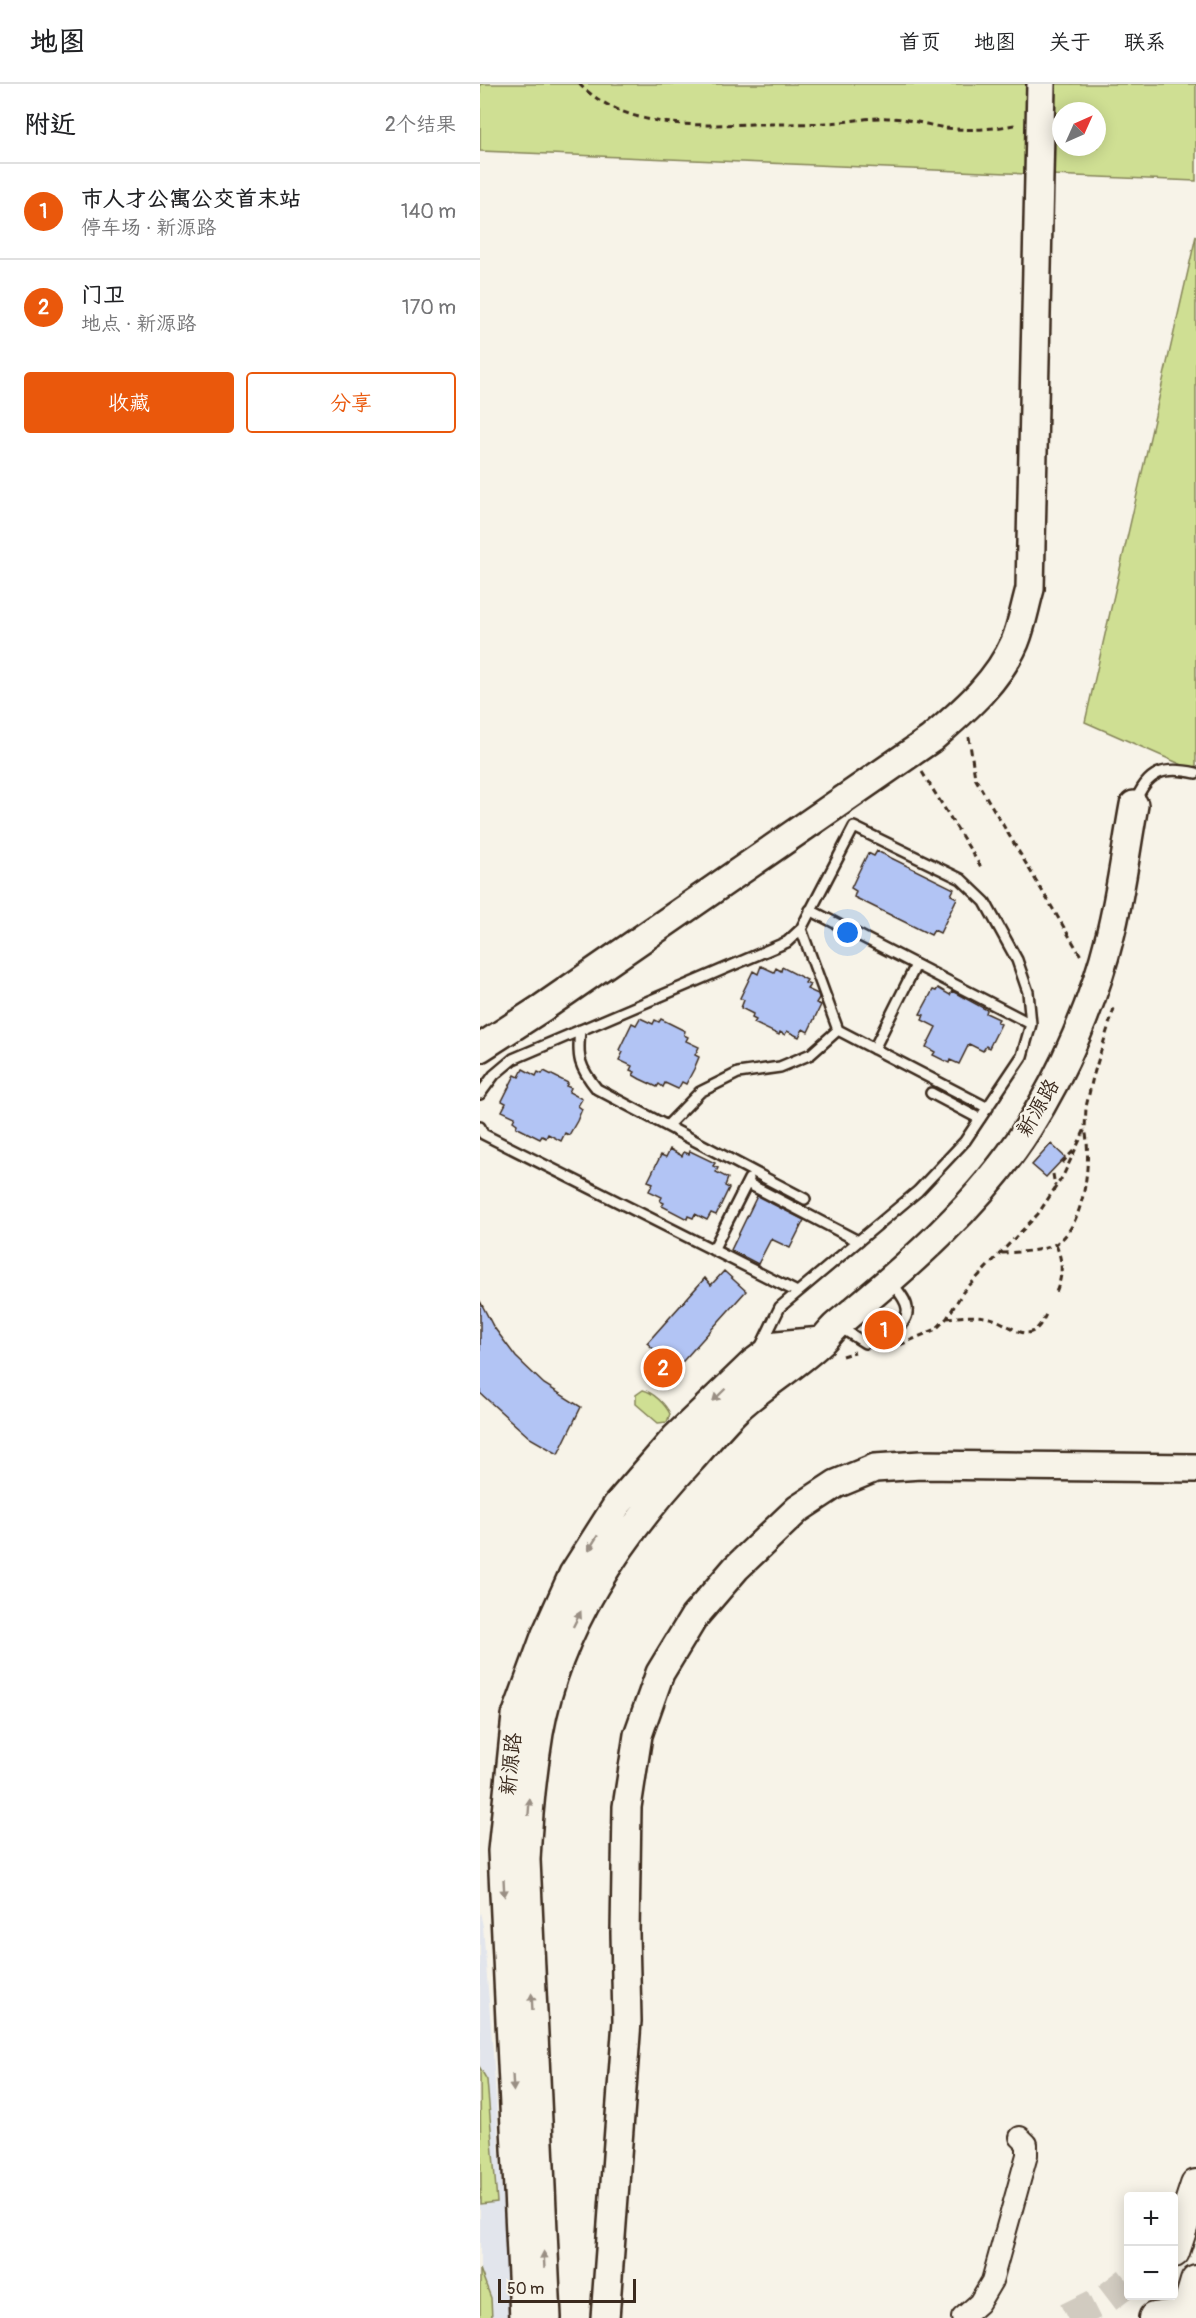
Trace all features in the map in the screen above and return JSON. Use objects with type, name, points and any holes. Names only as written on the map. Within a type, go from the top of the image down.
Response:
[{"type":"main road","points":[[1175,2246],[1196,2185]]},
{"type":"main road","points":[[1159,2300],[1154,2318],[1189,2315],[1196,2281]]},
{"type":"street","points":[[480,1048],[542,1008],[910,753],[971,705],[996,674],[1015,642],[1030,589],[1041,84]]},
{"type":"street","name":"新源路","points":[[547,2318],[503,1851],[529,1802],[539,1731],[554,1676],[574,1626],[603,1572],[651,1503],[738,1408],[890,1281],[938,1235],[991,1179],[1029,1128],[1079,1030],[1098,983],[1111,932],[1134,805]]},
{"type":"street","name":"新源路","points":[[524,2318],[503,1851],[516,1716],[546,1634],[573,1574],[617,1505],[675,1438],[753,1363],[777,1345],[829,1333]]},
{"type":"street","points":[[605,2318],[627,2021],[625,1933],[627,1806],[638,1736],[660,1673],[694,1617],[736,1568],[798,1509],[836,1484],[875,1468],[921,1465],[1196,1468]]},
{"type":"street","points":[[962,2318],[979,2302],[992,2281],[1027,2155],[1027,2144],[1020,2137]]},
{"type":"lane","points":[[1134,805],[1139,793],[1154,774],[1164,770],[1196,773]]},
{"type":"lane","points":[[480,1094],[494,1075],[513,1059],[787,942],[801,928],[854,827],[961,879],[984,902],[1017,960],[1028,992],[1031,1024],[1022,1056],[965,1141],[918,1191],[780,1307],[753,1363]]},
{"type":"lane","points":[[810,910],[1031,1024]]},
{"type":"lane","points":[[801,928],[838,1030],[988,1108]]},
{"type":"lane","points":[[874,1049],[916,964]]},
{"type":"lane","points":[[580,1030],[578,1052],[583,1072],[597,1089],[805,1199]]},
{"type":"lane","points":[[667,1126],[700,1092],[738,1073],[780,1067],[811,1054],[838,1030]]},
{"type":"lane","points":[[931,1093],[980,1119]]},
{"type":"lane","points":[[480,1127],[483,1134],[797,1292]]},
{"type":"lane","points":[[713,1250],[753,1171]]},
{"type":"lane","points":[[747,1183],[858,1241]]},
{"type":"lane","points":[[829,1333],[865,1343],[877,1340],[902,1323],[908,1309],[890,1281]]},
{"type":"path","points":[[579,84],[608,105],[634,116],[664,123],[694,126],[829,123],[886,118],[910,119],[944,128],[972,130],[998,128],[1040,119]]},
{"type":"path","points":[[971,705],[968,742],[975,778],[1098,983]]},
{"type":"path","points":[[910,753],[981,867]]},
{"type":"path","points":[[1000,1254],[1022,1252],[1056,1244],[1070,1230],[1082,1198],[1086,1173],[1088,1143],[1085,1129]]},
{"type":"path","points":[[1062,1163],[1076,1147]]},
{"type":"path","points":[[1053,1174],[1055,1187]]},
{"type":"path","points":[[1056,1244],[1062,1261],[1062,1273],[1056,1292]]},
{"type":"path","points":[[947,1318],[987,1317],[1021,1334],[1028,1333],[1040,1325],[1047,1312]]},
{"type":"shaded area","points":[[480,1912],[493,2053],[510,2318],[480,2318]]},
{"type":"green space","points":[[480,84],[1196,84],[1196,181],[480,151]]},
{"type":"green space","points":[[1196,236],[1196,771],[1085,722]]},
{"type":"green space","points":[[643,1390],[655,1396],[666,1407],[670,1414],[667,1422],[658,1423],[636,1404],[636,1395]]},
{"type":"green space","points":[[480,2068],[487,2080],[497,2202],[481,2204]]},
{"type":"green space","points":[[480,2269],[491,2298],[492,2318],[480,2318]]},
{"type":"building","points":[[877,851],[954,889],[951,895],[957,898],[940,933],[934,930],[931,935],[854,897],[856,891],[851,888],[868,853],[874,856]]},
{"type":"building","points":[[761,966],[774,972],[776,968],[781,971],[782,967],[807,980],[805,983],[810,985],[807,989],[818,994],[819,998],[816,1003],[821,1005],[808,1032],[803,1029],[799,1037],[787,1031],[785,1035],[780,1032],[779,1035],[754,1023],[756,1020],[752,1018],[753,1014],[741,1008],[744,1000],[740,998],[753,971],[758,974]]},
{"type":"building","points":[[938,988],[950,995],[952,991],[987,1010],[986,1013],[999,1019],[997,1022],[1001,1024],[989,1048],[986,1046],[983,1051],[969,1044],[959,1064],[950,1060],[949,1063],[933,1055],[935,1052],[926,1047],[936,1027],[922,1020],[924,1015],[920,1014],[933,990],[936,991]]},
{"type":"building","points":[[640,1018],[653,1024],[655,1020],[659,1022],[661,1019],[685,1031],[684,1035],[688,1037],[686,1041],[699,1047],[695,1055],[699,1057],[694,1069],[686,1084],[682,1082],[678,1089],[665,1083],[663,1087],[659,1084],[657,1087],[640,1079],[633,1075],[635,1072],[630,1070],[632,1066],[619,1060],[623,1052],[619,1050],[632,1023],[636,1025]]},
{"type":"building","points":[[523,1069],[536,1076],[538,1072],[542,1074],[544,1071],[568,1083],[566,1086],[571,1088],[569,1092],[582,1099],[578,1106],[582,1109],[577,1121],[569,1135],[565,1133],[561,1141],[548,1134],[546,1138],[542,1136],[540,1139],[516,1127],[517,1124],[513,1121],[515,1117],[502,1111],[506,1103],[502,1101],[515,1075],[519,1077]]},
{"type":"building","points":[[1051,1144],[1065,1157],[1046,1177],[1032,1165]]},
{"type":"building","points":[[670,1149],[682,1156],[684,1152],[689,1154],[690,1151],[715,1163],[713,1166],[718,1168],[716,1172],[728,1178],[725,1186],[729,1188],[716,1215],[711,1213],[707,1220],[695,1214],[693,1218],[688,1216],[687,1219],[662,1206],[664,1203],[660,1201],[662,1197],[649,1191],[653,1183],[648,1181],[661,1155],[666,1157]]},
{"type":"building","points":[[757,1196],[804,1220],[790,1248],[771,1239],[758,1264],[731,1250]]},
{"type":"building","points":[[724,1271],[746,1291],[666,1380],[651,1367],[661,1356],[647,1343],[705,1278],[711,1285]]},
{"type":"building","points":[[480,1301],[493,1326],[516,1357],[544,1384],[581,1407],[558,1454],[530,1438],[480,1393]]},
{"type":"tunnel","points":[[1067,2318],[1107,2298],[1124,2285]]},
{"type":"place","name":"市人才公寓公交首末站","points":[[884,1330]]},
{"type":"place","name":"门卫","points":[[663,1368]]}]
